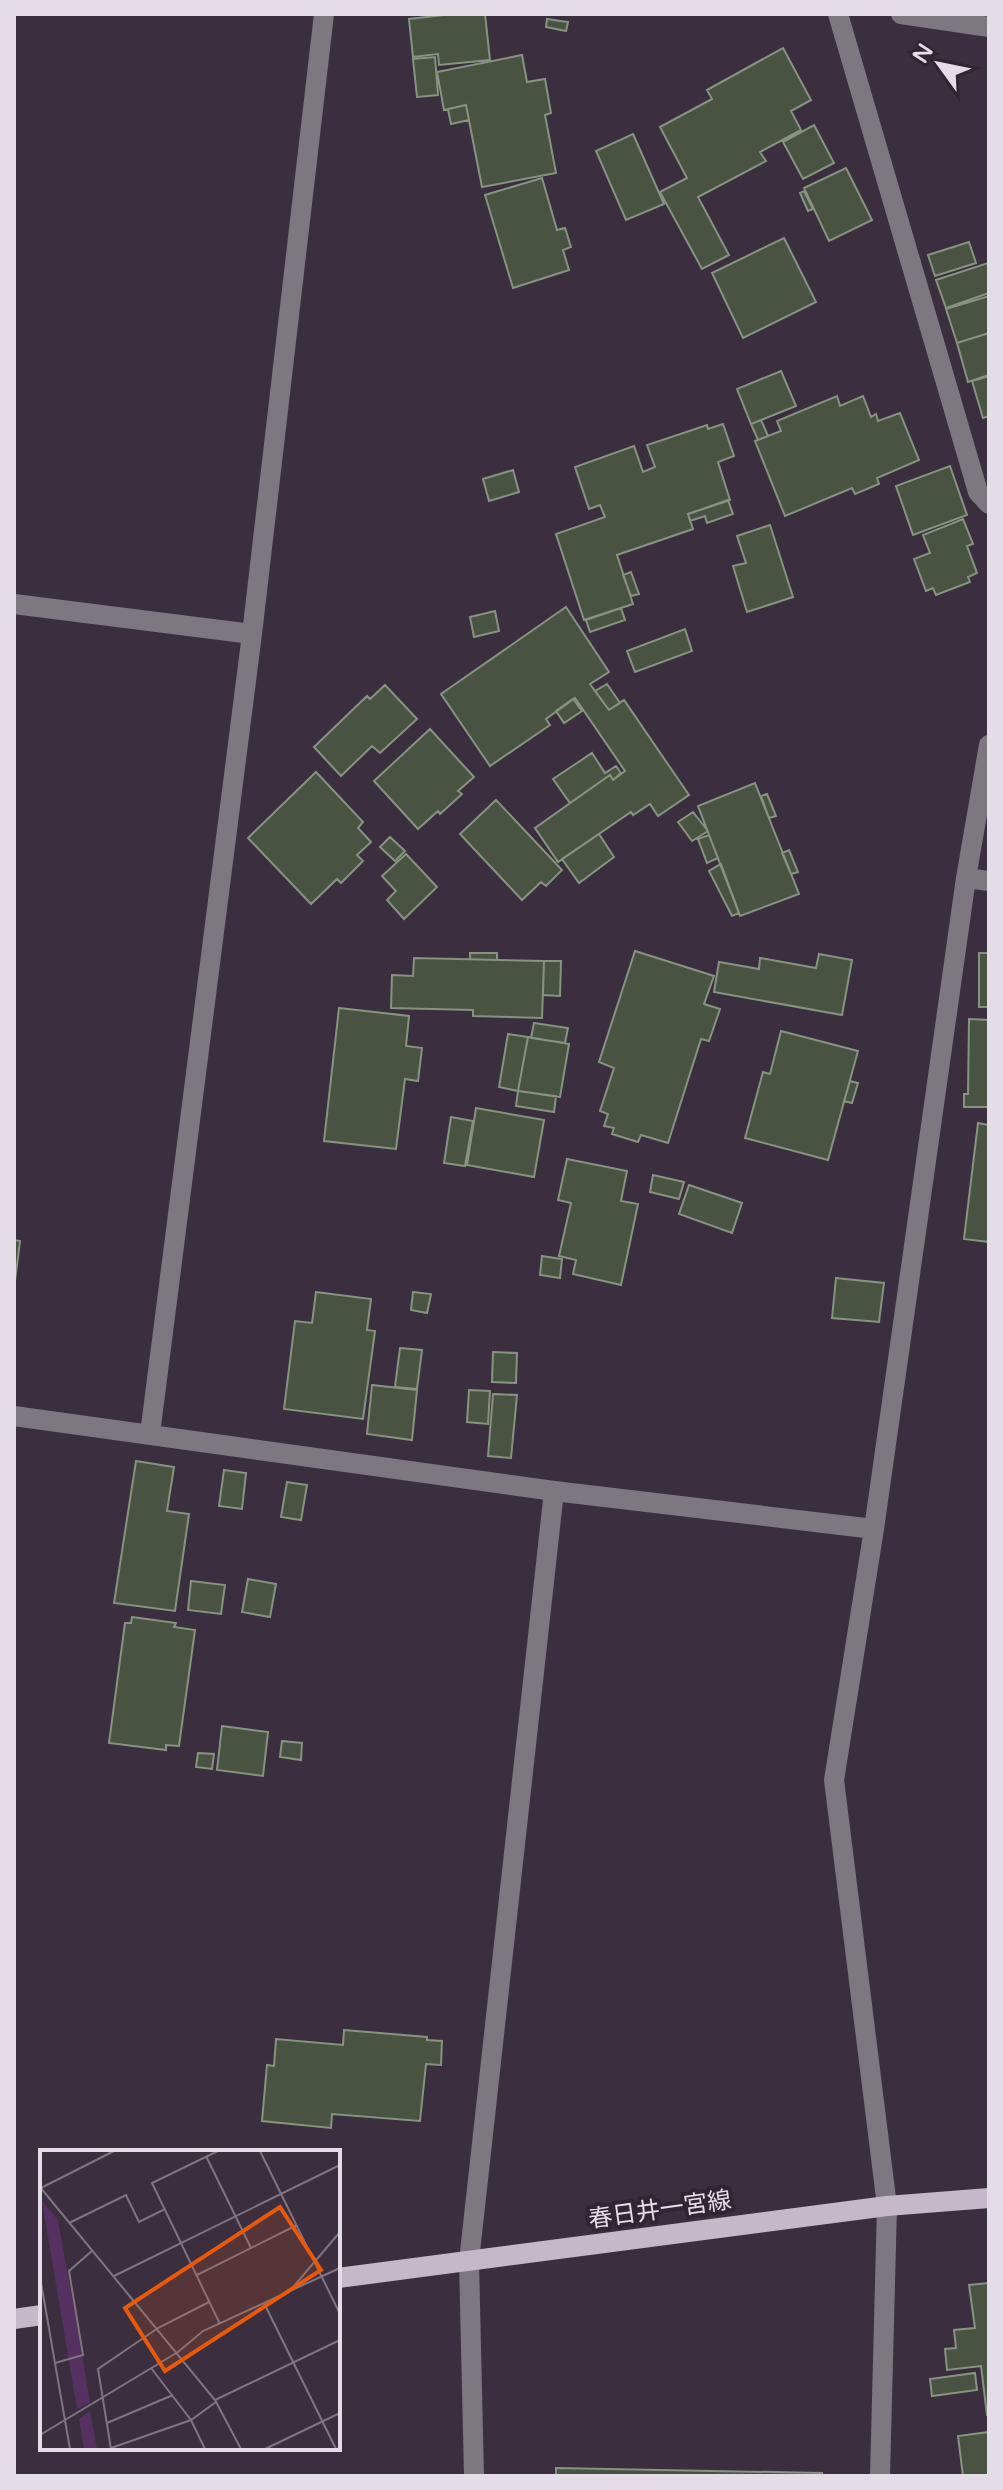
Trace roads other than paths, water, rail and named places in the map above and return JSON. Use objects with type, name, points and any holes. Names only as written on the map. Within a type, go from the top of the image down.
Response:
[{"type":"main road","name":"春日井一宮線","points":[[340,2278],[887,2206],[989,2198]]},
{"type":"main road","points":[[14,2319],[40,2315]]},
{"type":"street","points":[[150,1434],[252,634],[324,14]]},
{"type":"street","points":[[838,14],[978,492],[989,504]]},
{"type":"street","points":[[901,14],[989,27]]},
{"type":"street","points":[[14,604],[252,634]]},
{"type":"street","points":[[880,2476],[887,2206],[834,1780],[874,1529],[966,878],[989,745]]},
{"type":"street","points":[[966,878],[989,881]]},
{"type":"street","points":[[14,1416],[554,1491],[874,1529]]},
{"type":"street","points":[[474,2476],[469,2261],[554,1491]]}]
